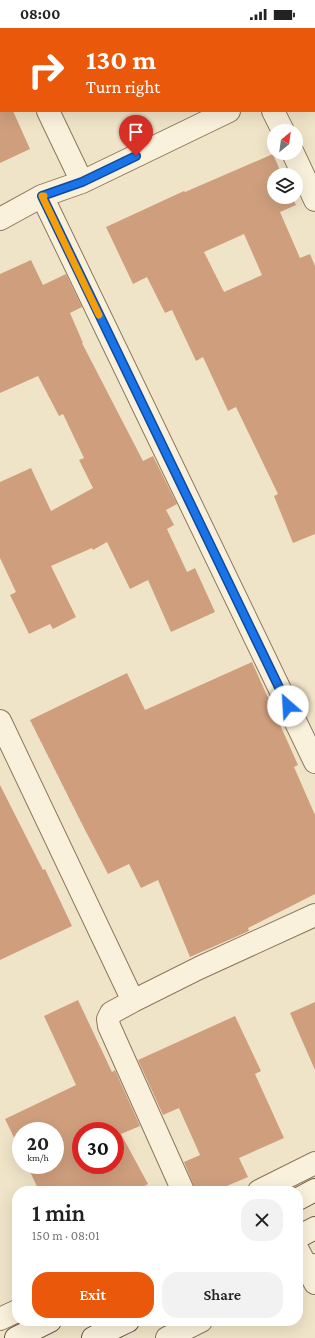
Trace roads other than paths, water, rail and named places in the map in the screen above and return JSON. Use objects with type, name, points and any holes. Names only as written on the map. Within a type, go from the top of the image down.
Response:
[{"type":"street","points":[[48,112],[82,182]]},
{"type":"street","points":[[0,219],[42,196],[82,182],[227,112]]},
{"type":"street","points":[[274,112],[280,124]]},
{"type":"street","points":[[296,160],[315,200]]},
{"type":"street","points":[[42,196],[315,762]]},
{"type":"street","points":[[0,721],[133,1001]]},
{"type":"street","points":[[181,1186],[109,1026],[108,1019],[111,1014],[133,1001],[199,968],[315,915]]},
{"type":"street","points":[[269,1186],[315,1163]]},
{"type":"street","points":[[303,1196],[315,1190]]},
{"type":"street","points":[[303,1234],[315,1228]]},
{"type":"street","points":[[0,1319],[12,1313]]},
{"type":"street","points":[[16,1338],[40,1326]]},
{"type":"street","points":[[93,1338],[118,1326]]},
{"type":"street","points":[[167,1338],[192,1326]]}]
